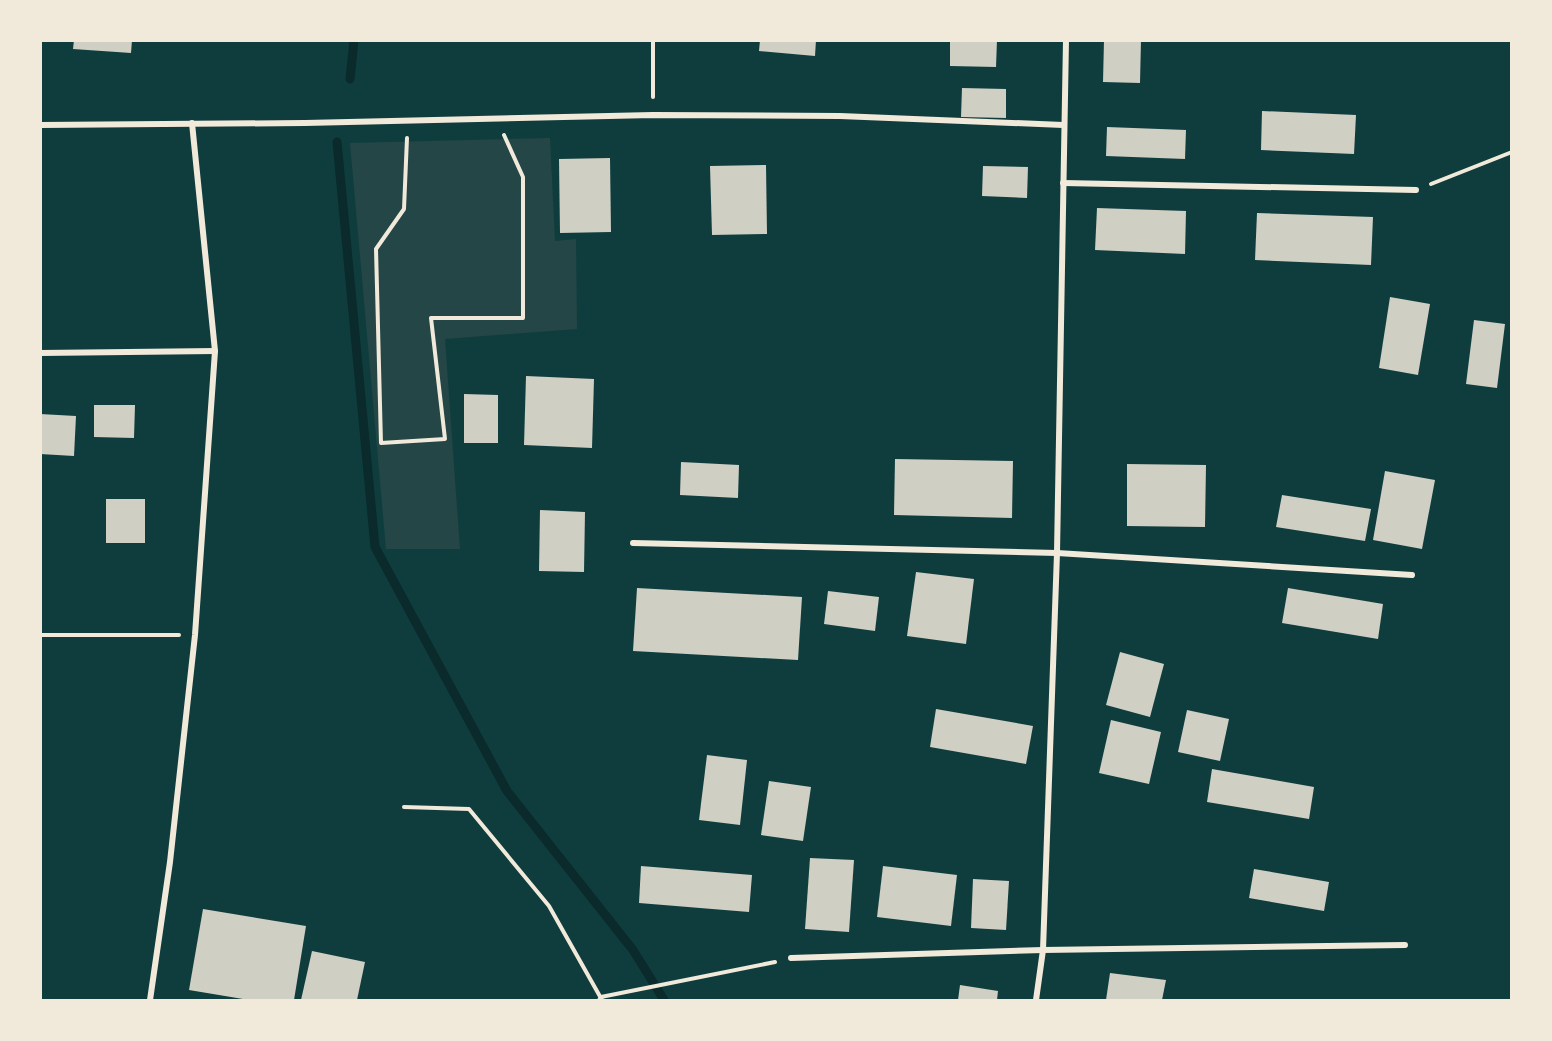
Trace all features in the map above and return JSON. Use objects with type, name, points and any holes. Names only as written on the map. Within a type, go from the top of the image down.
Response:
[{"type":"street","points":[[1036,1000],[1043,951],[1057,553],[1066,40]]},
{"type":"street","points":[[40,124],[653,115],[840,116],[1063,125]]},
{"type":"street","points":[[150,1000],[170,862],[195,635],[215,351],[192,123]]},
{"type":"street","points":[[1063,183],[1416,190]]},
{"type":"street","points":[[40,353],[215,351]]},
{"type":"street","points":[[633,543],[1057,553],[1412,575]]},
{"type":"street","points":[[791,958],[1405,945]]},
{"type":"path","points":[[653,40],[653,115]]},
{"type":"path","points":[[407,120],[404,209],[376,249],[381,443],[445,439],[431,318],[523,318],[523,177],[496,118]]},
{"type":"path","points":[[1416,190],[1512,152]]},
{"type":"path","points":[[40,635],[195,635]]},
{"type":"path","points":[[404,807],[469,809],[549,906],[600,999],[791,958]]},
{"type":"shaded area","points":[[550,138],[555,241],[576,239],[577,329],[445,339],[460,549],[386,549],[350,143]]},
{"type":"building","points":[[74,40],[132,40],[131,53],[73,49]]},
{"type":"building","points":[[760,40],[816,40],[815,56],[759,51]]},
{"type":"building","points":[[950,40],[997,40],[996,67],[950,66]]},
{"type":"building","points":[[1104,40],[1141,40],[1140,83],[1103,82]]},
{"type":"building","points":[[962,88],[1006,89],[1006,118],[961,117]]},
{"type":"building","points":[[1262,111],[1356,115],[1354,154],[1261,150]]},
{"type":"building","points":[[1107,127],[1186,130],[1185,159],[1106,156]]},
{"type":"building","points":[[610,158],[611,232],[560,233],[559,159]]},
{"type":"building","points":[[766,165],[767,234],[712,235],[710,166]]},
{"type":"building","points":[[983,166],[1028,167],[1027,198],[982,196]]},
{"type":"building","points":[[1097,208],[1186,211],[1185,254],[1095,250]]},
{"type":"building","points":[[1257,213],[1373,217],[1371,265],[1255,260]]},
{"type":"building","points":[[1390,297],[1430,304],[1418,375],[1379,368]]},
{"type":"building","points":[[1474,320],[1505,324],[1497,388],[1466,384]]},
{"type":"building","points":[[526,376],[594,379],[592,448],[524,445]]},
{"type":"building","points":[[464,394],[498,395],[498,443],[464,443]]},
{"type":"building","points":[[94,405],[135,405],[134,438],[94,437]]},
{"type":"building","points":[[40,414],[76,416],[74,456],[40,454]]},
{"type":"building","points":[[895,459],[1013,461],[1012,518],[894,515]]},
{"type":"building","points":[[681,462],[739,465],[738,498],[680,495]]},
{"type":"building","points":[[1127,464],[1206,465],[1205,527],[1127,526]]},
{"type":"building","points":[[1385,471],[1435,480],[1422,549],[1373,540]]},
{"type":"building","points":[[1282,495],[1371,509],[1365,541],[1276,527]]},
{"type":"building","points":[[106,499],[145,499],[145,543],[106,543]]},
{"type":"building","points":[[540,510],[585,512],[584,572],[539,571]]},
{"type":"building","points":[[916,572],[974,579],[966,644],[907,636]]},
{"type":"building","points":[[637,588],[802,597],[798,660],[633,651]]},
{"type":"building","points":[[1288,588],[1383,604],[1378,639],[1282,623]]},
{"type":"building","points":[[828,591],[879,597],[875,631],[824,624]]},
{"type":"building","points":[[1120,652],[1164,664],[1150,717],[1106,705]]},
{"type":"building","points":[[936,709],[1033,726],[1026,764],[930,747]]},
{"type":"building","points":[[1187,710],[1229,719],[1220,761],[1178,752]]},
{"type":"building","points":[[1111,720],[1161,732],[1149,784],[1099,773]]},
{"type":"building","points":[[707,755],[747,760],[740,825],[699,820]]},
{"type":"building","points":[[1212,769],[1314,787],[1309,819],[1207,802]]},
{"type":"building","points":[[769,781],[811,787],[803,841],[761,835]]},
{"type":"building","points":[[810,858],[854,860],[849,932],[805,929]]},
{"type":"building","points":[[641,866],[752,875],[749,912],[639,903]]},
{"type":"building","points":[[883,866],[957,875],[951,926],[877,917]]},
{"type":"building","points":[[1254,869],[1329,882],[1324,911],[1249,898]]},
{"type":"building","points":[[973,879],[1009,881],[1006,930],[971,928]]},
{"type":"building","points":[[203,909],[306,926],[294,1000],[249,1000],[189,990]]},
{"type":"building","points":[[312,951],[365,962],[357,1000],[301,1000]]},
{"type":"building","points":[[1110,973],[1166,980],[1162,1000],[1106,1000]]},
{"type":"building","points":[[960,985],[998,991],[997,1000],[958,1000]]},
{"type":"waterway","points":[[350,79],[354,40]]},
{"type":"waterway","points":[[337,142],[375,547],[507,791],[633,950],[664,1000]]}]
